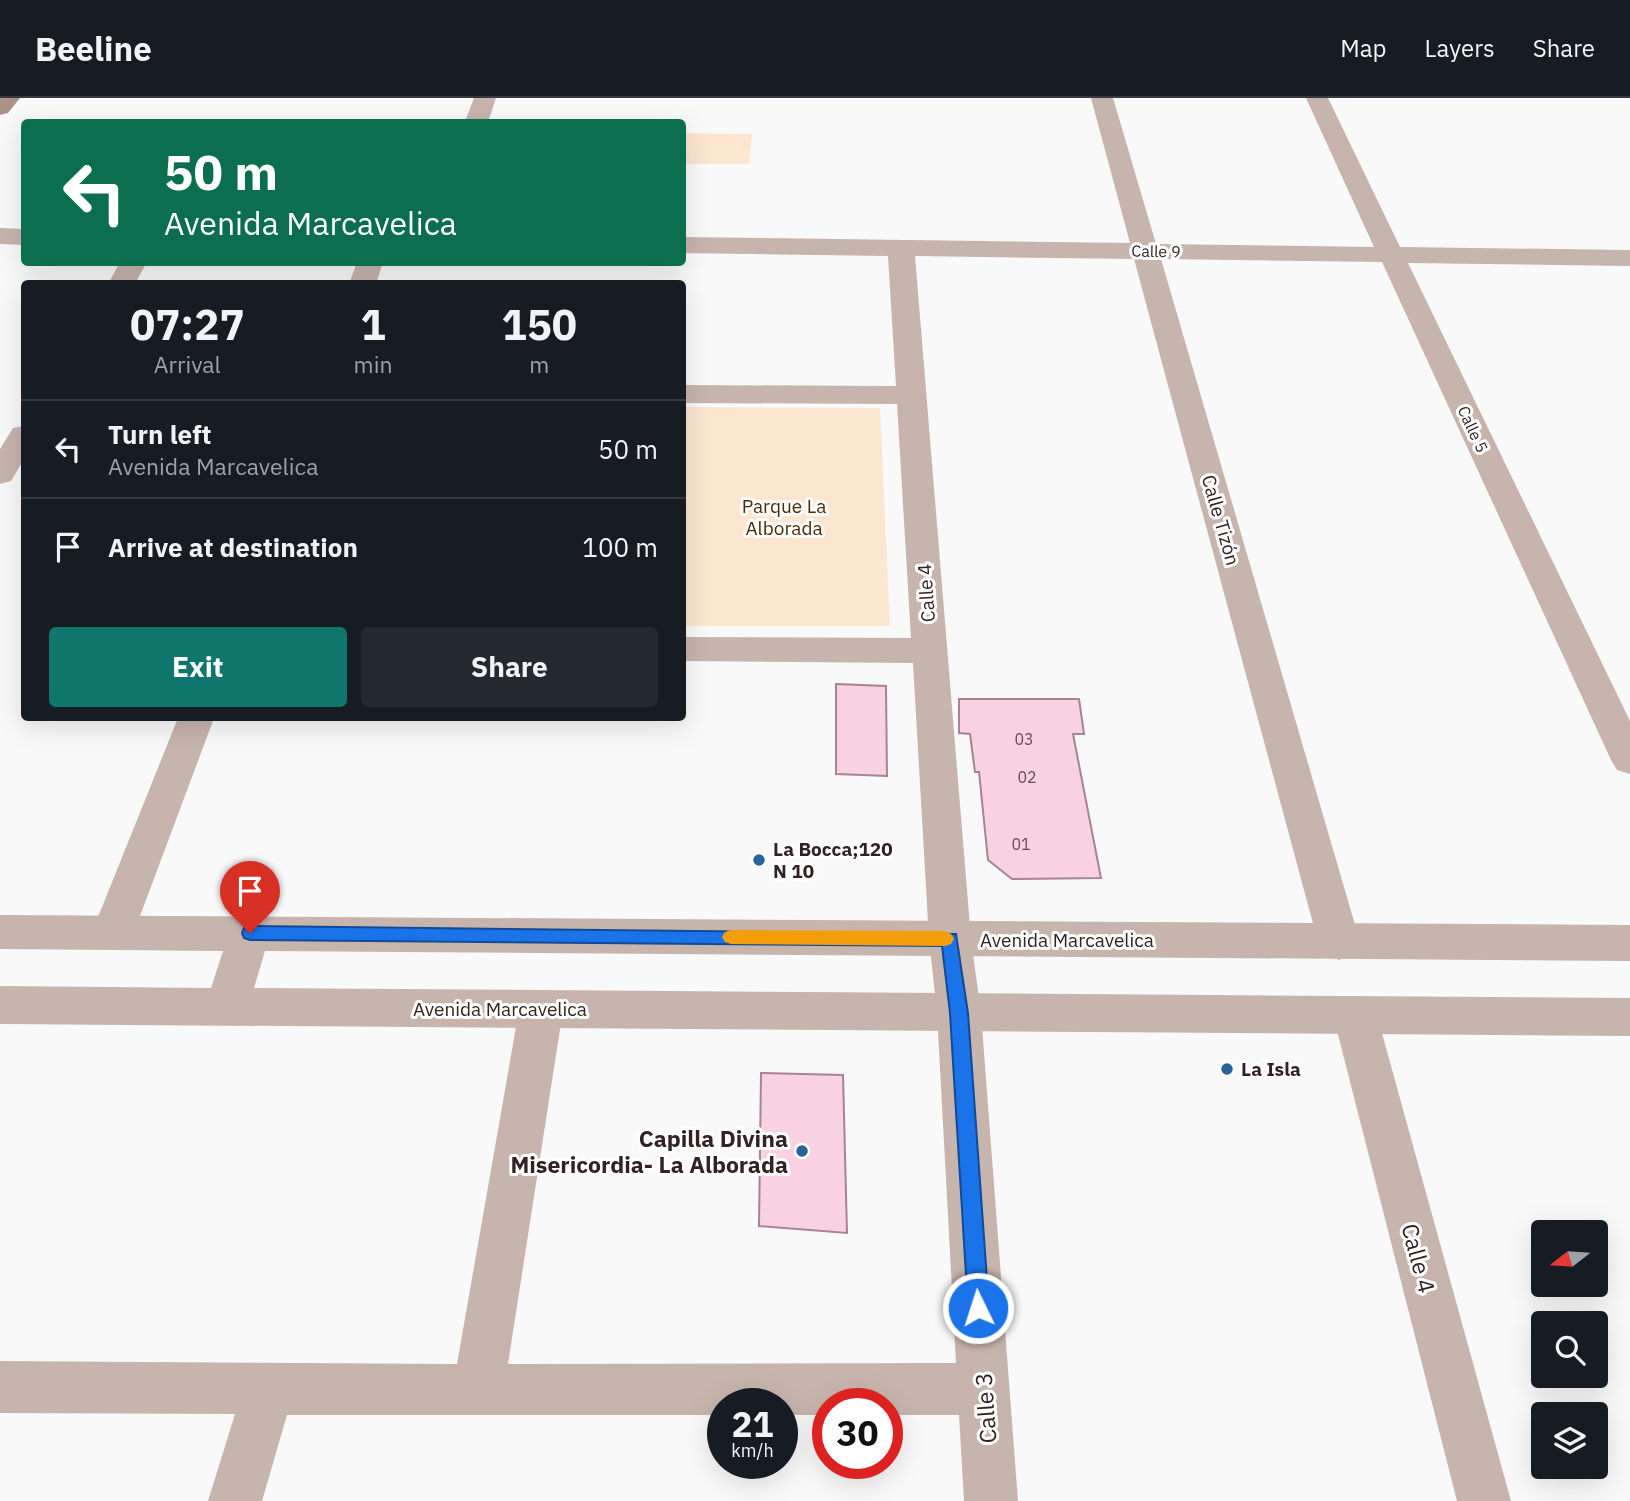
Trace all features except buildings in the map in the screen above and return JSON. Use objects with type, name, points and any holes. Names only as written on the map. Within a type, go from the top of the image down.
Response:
[{"type":"main road","points":[[0,108],[9,98]]},
{"type":"street","points":[[478,119],[485,98]]},
{"type":"street","name":"Calle Tizón","points":[[1102,98],[1339,942]]},
{"type":"street","name":"Calle 5","points":[[1317,98],[1630,760]]},
{"type":"street","points":[[0,236],[21,236]]},
{"type":"street","name":"Calle 9","points":[[686,245],[1630,258]]},
{"type":"street","name":"Calle 4","points":[[901,248],[950,939]]},
{"type":"street","points":[[686,394],[912,396]]},
{"type":"street","points":[[0,474],[21,440]]},
{"type":"street","points":[[686,649],[930,651]]},
{"type":"street","points":[[113,932],[195,721]]},
{"type":"street","name":"Avenida Marcavelica","points":[[0,932],[1630,943]]},
{"type":"street","points":[[226,1007],[250,933]]},
{"type":"street","name":"Calle 3","points":[[950,939],[959,1013],[991,1501]]},
{"type":"street","name":"Avenida Marcavelica","points":[[0,1005],[1630,1017]]},
{"type":"street","points":[[478,1390],[541,1010]]},
{"type":"street","name":"Calle 4","points":[[1355,1015],[1484,1501]]},
{"type":"street","points":[[0,1387],[984,1389]]},
{"type":"street","points":[[235,1501],[269,1389]]},
{"type":"green space","points":[[686,133],[752,134],[749,164],[686,164]]},
{"type":"green space","name":"Parque La Alborada","points":[[686,407],[880,408],[890,626],[686,626]]},
{"type":"slow traffic","points":[[731,937],[945,939]]},
{"type":"place","name":"La Bocca;120 N 10","points":[[759,860]]},
{"type":"place","name":"La Isla","points":[[1227,1069]]},
{"type":"place","name":"Capilla Divina Misericordia- La Alborada","points":[[802,1151]]},
{"type":"route","points":[[250,933],[950,939],[959,1013],[978,1308]]}]
